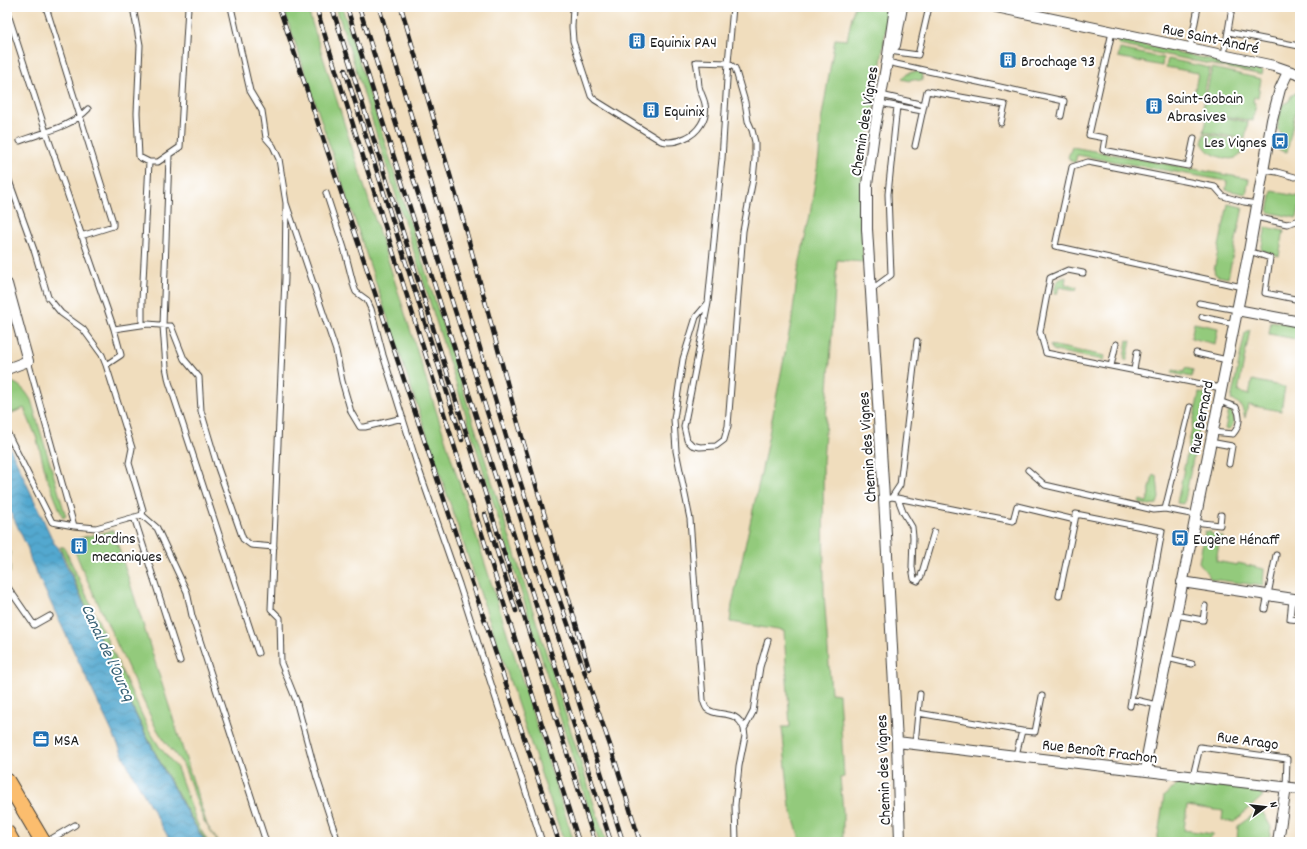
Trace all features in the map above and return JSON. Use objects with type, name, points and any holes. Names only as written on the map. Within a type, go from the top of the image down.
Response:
[{"type":"main road","points":[[7,781],[43,842]]},
{"type":"main road","points":[[7,833],[12,842]]},
{"type":"street","name":"Chemin des Vignes","points":[[894,7],[887,62],[867,185],[867,230],[888,498],[900,842]]},
{"type":"street","name":"Chemin des Vignes","points":[[888,51],[895,45],[902,7]]},
{"type":"street","name":"Rue Saint-André","points":[[996,7],[1026,10],[1112,32],[1274,66],[1300,75]]},
{"type":"street","name":"Rue Bernard","points":[[1147,770],[1147,757],[1157,705],[1242,287],[1272,120],[1280,89],[1288,72]]},
{"type":"street","points":[[7,284],[28,361],[7,369]]},
{"type":"street","points":[[1237,310],[1300,322]]},
{"type":"street","points":[[1182,582],[1296,599]]},
{"type":"street","name":"Rue Benoît Frachon","points":[[896,742],[1300,789]]},
{"type":"street","name":"Rue Arago","points":[[1278,842],[1286,787]]},
{"type":"lane","points":[[46,7],[113,222],[113,226],[81,236]]},
{"type":"lane","points":[[133,7],[140,45],[137,112],[139,157],[149,162],[158,162],[169,156],[180,147],[188,7]]},
{"type":"lane","points":[[231,7],[250,91],[262,111],[266,138],[274,146],[279,159],[286,203],[336,351],[342,381],[351,412],[360,427],[403,418]]},
{"type":"lane","points":[[573,7],[573,41],[591,96],[595,100],[661,141],[668,143],[680,141],[690,136],[697,131],[705,117],[706,105],[699,87],[696,62],[728,63],[735,68],[741,86],[748,121],[755,142],[755,159],[743,231],[728,426],[724,440],[716,446],[700,447],[692,445],[687,440],[684,427],[708,303],[722,163],[728,63],[734,7]]},
{"type":"lane","points":[[888,51],[918,55],[929,7]]},
{"type":"lane","points":[[1190,48],[1198,7]]},
{"type":"lane","points":[[1224,55],[1232,7]]},
{"type":"lane","points":[[7,11],[46,132],[114,329],[121,355],[106,365]]},
{"type":"lane","points":[[1112,32],[1089,135],[1105,138],[1103,150],[1188,166],[1194,138]]},
{"type":"lane","points":[[1228,32],[1299,46]]},
{"type":"lane","points":[[887,62],[1064,101],[1061,116]]},
{"type":"lane","points":[[915,146],[927,91],[1005,105],[1002,123]]},
{"type":"lane","points":[[881,99],[897,106],[923,108]]},
{"type":"lane","points":[[881,99],[923,108]]},
{"type":"lane","points":[[871,289],[891,275],[888,194],[897,106]]},
{"type":"lane","points":[[20,141],[67,124],[80,117],[88,109]]},
{"type":"lane","points":[[169,156],[163,326],[166,367],[169,382],[258,653]]},
{"type":"lane","points":[[142,325],[149,162]]},
{"type":"lane","points":[[1242,287],[1055,246],[1072,167],[1088,162],[1215,187],[1223,196],[1258,204]]},
{"type":"lane","points":[[1263,170],[1295,177]]},
{"type":"lane","points":[[7,175],[34,250],[48,297],[61,313],[83,329],[102,356],[106,365],[132,448],[129,463],[143,510],[142,515]]},
{"type":"lane","points":[[326,193],[344,248],[354,287],[356,292],[367,300],[371,308],[383,355],[417,464],[459,584],[542,842]]},
{"type":"lane","points":[[286,203],[285,278],[271,609],[280,618],[281,663],[294,695],[317,778],[338,842]]},
{"type":"lane","points":[[1255,217],[1287,224],[1300,220]]},
{"type":"lane","points":[[1249,251],[1270,258],[1265,293],[1300,300]]},
{"type":"lane","points":[[1084,273],[1068,270],[1050,278],[1040,332],[1046,353],[1221,388]]},
{"type":"lane","points":[[1199,302],[1237,310]]},
{"type":"lane","points":[[708,303],[696,317],[683,359],[674,419],[676,451],[690,518],[703,700],[705,707],[708,710],[725,713],[740,720],[744,729],[745,736],[739,766],[735,804],[736,842]]},
{"type":"lane","points":[[1202,318],[1234,324]]},
{"type":"lane","points":[[114,329],[142,325],[171,326],[184,359],[199,377],[201,411],[220,474],[243,539],[251,545],[274,547]]},
{"type":"lane","points":[[888,498],[900,485],[917,341]]},
{"type":"lane","points":[[1111,366],[1116,344]]},
{"type":"lane","points":[[1134,370],[1137,352]]},
{"type":"lane","points":[[1196,353],[1227,360]]},
{"type":"lane","points":[[28,361],[74,526]]},
{"type":"lane","points":[[1212,432],[1233,434],[1238,429],[1240,414],[1236,407],[1218,401]]},
{"type":"lane","points":[[1165,509],[1190,407]]},
{"type":"lane","points":[[7,432],[52,522],[96,528],[142,515]]},
{"type":"lane","points":[[1210,442],[1232,446],[1229,464]]},
{"type":"lane","points":[[1028,470],[1045,484],[1154,510],[1165,509],[1220,526],[1221,515]]},
{"type":"lane","points":[[888,498],[1013,521],[1017,506],[1075,520]]},
{"type":"lane","points":[[898,499],[903,512],[912,527],[912,567],[914,580],[918,581],[921,576],[934,532]]},
{"type":"lane","points":[[1059,596],[1076,514],[1162,531],[1130,706]]},
{"type":"lane","points":[[142,515],[158,528],[187,592],[192,616],[266,842]]},
{"type":"lane","points":[[134,518],[180,661]]},
{"type":"lane","points":[[1266,609],[1276,555]]},
{"type":"lane","points":[[7,586],[34,625],[50,616]]},
{"type":"lane","points":[[1296,599],[1290,619],[1300,620]]},
{"type":"lane","points":[[1176,615],[1203,620],[1204,606]]},
{"type":"lane","points":[[744,729],[753,712],[760,667],[768,640]]},
{"type":"lane","points":[[1167,658],[1192,664]]},
{"type":"lane","points":[[915,744],[920,694]]},
{"type":"lane","points":[[918,713],[1035,732],[1042,696]]},
{"type":"lane","points":[[1132,699],[1157,705]]},
{"type":"lane","points":[[1016,756],[1022,731]]},
{"type":"lane","name":"Rue Arago","points":[[1193,776],[1200,747],[1287,760],[1286,787]]},
{"type":"lane","points":[[46,842],[75,825]]},
{"type":"green space","points":[[283,7],[307,7],[574,842],[564,842]]},
{"type":"green space","points":[[336,7],[342,7],[606,842],[599,842],[471,431]]},
{"type":"green space","points":[[854,7],[889,7],[861,184],[863,262],[837,260],[823,462],[824,593],[831,693],[839,694],[844,777],[840,778],[843,811],[843,842],[801,842],[790,807],[782,727],[790,727],[784,631],[730,622],[732,605],[762,469],[792,318],[798,271],[810,215],[819,155],[821,122],[835,39],[847,40]]},
{"type":"green space","points":[[1117,40],[1263,71],[1262,75],[1119,45]]},
{"type":"green space","points":[[1120,49],[1163,58],[1162,66],[1118,57]]},
{"type":"green space","points":[[1168,59],[1210,68],[1203,97],[1194,95],[1198,73],[1166,67]]},
{"type":"green space","points":[[1212,68],[1261,79],[1258,97],[1254,97],[1253,102],[1256,103],[1253,121],[1202,112]]},
{"type":"green space","points":[[918,71],[923,73],[922,81],[902,79],[909,73]]},
{"type":"green space","points":[[1300,90],[1300,99],[1297,105],[1287,152],[1278,150],[1281,133],[1277,129],[1282,105],[1289,101],[1291,96]]},
{"type":"green space","points":[[1208,114],[1248,122],[1245,139],[1204,132]]},
{"type":"green space","points":[[1204,134],[1244,142],[1242,153],[1238,157],[1229,159],[1215,155],[1208,151],[1202,143]]},
{"type":"green space","points":[[1072,147],[1249,179],[1246,194],[1226,190],[1227,181],[1077,155],[1075,163],[1068,157]]},
{"type":"green space","points":[[1272,191],[1300,197],[1297,218],[1268,212]]},
{"type":"green space","points":[[1228,204],[1243,207],[1228,278],[1218,276],[1215,274],[1214,270]]},
{"type":"green space","points":[[1266,227],[1284,231],[1279,256],[1261,250]]},
{"type":"green space","points":[[1066,277],[1065,285],[1077,287],[1076,290],[1059,287],[1057,294],[1054,294],[1057,282]]},
{"type":"green space","points":[[1271,321],[1300,326],[1300,335],[1295,339],[1269,334]]},
{"type":"green space","points":[[1194,323],[1218,328],[1215,344],[1191,338]]},
{"type":"green space","points":[[1250,329],[1238,392],[1249,395],[1252,380],[1285,387],[1281,411],[1248,405],[1245,418],[1241,406],[1237,402],[1231,400],[1245,333]]},
{"type":"green space","points":[[1127,340],[1131,341],[1126,361],[1124,359]]},
{"type":"green space","points":[[1050,345],[1105,356],[1104,360],[1055,351]]},
{"type":"green space","points":[[1185,368],[1193,370],[1192,377],[1172,373],[1173,370],[1184,372]]},
{"type":"green space","points":[[7,381],[15,383],[31,400],[66,516],[63,518],[47,478],[37,439],[24,408],[7,415]]},
{"type":"green space","points":[[1199,393],[1206,394],[1184,504],[1177,503]]},
{"type":"green space","points":[[1229,410],[1232,414],[1233,423],[1231,428],[1225,429]]},
{"type":"green space","points":[[1153,475],[1157,476],[1159,498],[1157,504],[1148,505],[1139,503],[1140,500],[1147,502]]},
{"type":"green space","points":[[113,530],[207,825],[218,842],[204,821],[183,764],[165,742],[155,726],[71,542]]},
{"type":"green space","points":[[1205,531],[1223,537],[1221,544],[1219,544],[1216,561],[1237,565],[1238,563],[1264,569],[1263,586],[1211,579],[1199,562]]},
{"type":"green space","points":[[7,541],[10,552],[10,573],[7,573]]},
{"type":"green space","points":[[60,547],[64,547],[149,730],[159,746],[177,768],[197,823],[208,842],[206,842],[185,807],[146,734],[110,660]]},
{"type":"green space","points":[[1181,782],[1259,790],[1263,796],[1234,822],[1222,820],[1223,811],[1187,806],[1184,830],[1213,834],[1206,842],[1157,842],[1164,796]]},
{"type":"green space","points":[[1261,809],[1271,827],[1269,842],[1237,842],[1238,826]]},
{"type":"water","points":[[7,441],[145,734],[184,807],[205,842],[171,842],[131,772],[30,559],[28,549],[7,504]]},
{"type":"railway","points":[[279,7],[559,842]]},
{"type":"railway","points":[[316,7],[579,842]]},
{"type":"railway","points":[[332,7],[595,842]]},
{"type":"railway","points":[[347,7],[611,842]]},
{"type":"railway","points":[[359,7],[623,842]]},
{"type":"railway","points":[[379,7],[511,453],[543,552],[612,751],[640,842]]},
{"type":"railway","points":[[401,7],[464,223],[516,416],[589,669]]},
{"type":"railway","points":[[345,70],[462,440]]},
{"type":"railway","points":[[485,514],[516,611]]},
{"type":"place","name":"Equinix PA4","points":[[637,41]]},
{"type":"place","name":"Brochage 93","points":[[1008,60]]},
{"type":"place","name":"Saint-Gobain Abrasives","points":[[1154,106]]},
{"type":"place","name":"Equinix","points":[[651,110]]},
{"type":"place","name":"Les Vignes","points":[[1280,141]]},
{"type":"place","name":"Eugène Hénaff","points":[[1180,538]]},
{"type":"place","name":"Jardins mecaniques","points":[[79,546]]},
{"type":"place","name":"MSA","points":[[41,739]]},
{"type":"water label","name":"Canal de l'Ourcq","points":[[109,652]]}]
